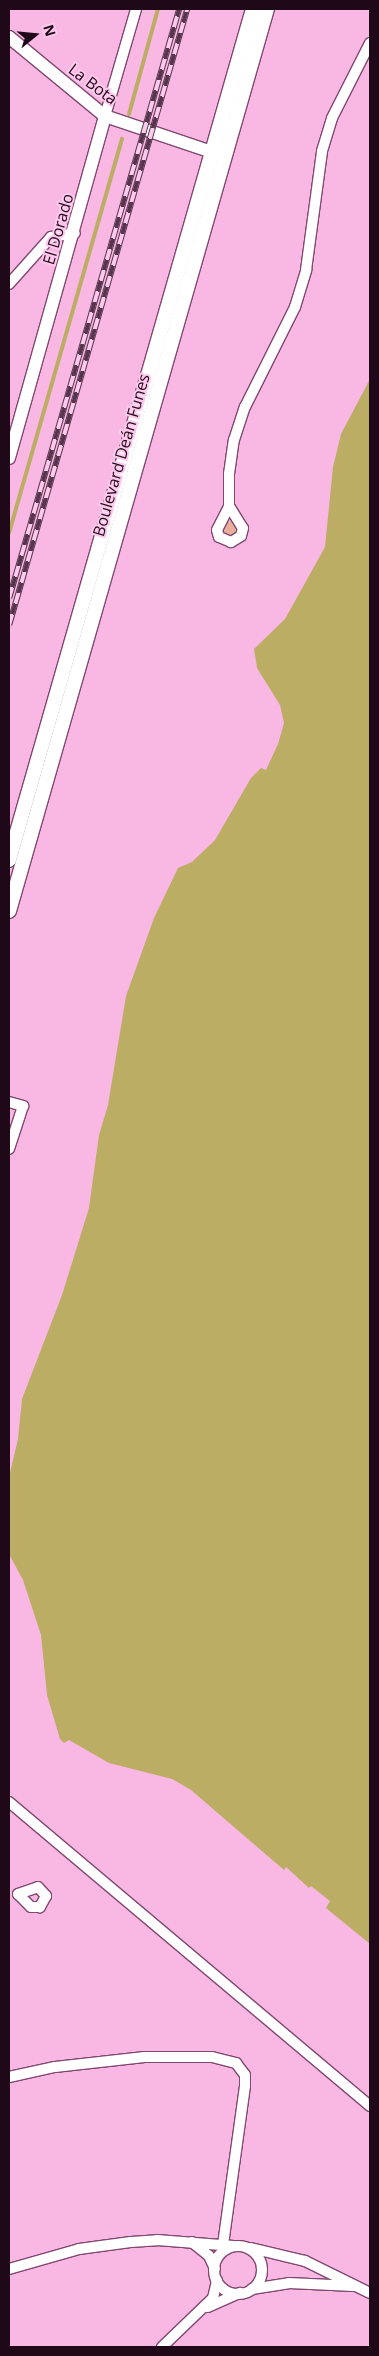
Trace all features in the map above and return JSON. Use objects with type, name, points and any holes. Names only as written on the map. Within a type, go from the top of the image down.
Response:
[{"type":"main road","name":"Boulevard Deán Funes","points":[[9,860],[253,9]]},
{"type":"main road","name":"Boulevard Deán Funes","points":[[9,911],[267,9]]},
{"type":"street","name":"El Dorado","points":[[9,458],[75,233],[105,116],[136,9]]},
{"type":"street","name":"La Bota","points":[[9,37],[105,116],[226,156]]},
{"type":"street","points":[[229,506],[232,457],[245,407],[292,313],[306,270],[316,182],[324,142],[332,118],[370,43]]},
{"type":"street","points":[[9,284],[51,237],[75,233]]},
{"type":"street","points":[[9,1102],[22,1106],[9,1149]]},
{"type":"street","points":[[9,1802],[370,2106]]},
{"type":"street","points":[[9,2077],[63,2066],[144,2057],[212,2057],[236,2063],[245,2075],[245,2086],[228,2246],[220,2254],[215,2269]]},
{"type":"street","points":[[9,2269],[88,2248],[156,2240],[191,2242],[247,2248],[305,2262],[370,2293]]},
{"type":"street","points":[[162,2347],[205,2309],[213,2298],[217,2280],[215,2269],[209,2256],[191,2242]]},
{"type":"street","points":[[247,2248],[258,2257],[262,2270],[252,2289]]},
{"type":"street","points":[[217,2280],[226,2290],[240,2293]]},
{"type":"street","points":[[205,2309],[252,2289],[289,2283],[358,2287]]},
{"type":"shaded area","points":[[370,379],[370,1944],[326,1908],[330,1901],[311,1886],[309,1888],[286,1867],[284,1870],[191,1790],[172,1779],[109,1763],[69,1740],[64,1743],[60,1739],[47,1695],[41,1635],[23,1580],[9,1554],[9,1477],[18,1439],[22,1399],[62,1295],[89,1208],[99,1135],[108,1105],[126,996],[154,918],[178,868],[192,862],[215,840],[251,778],[261,768],[266,770],[278,744],[284,723],[280,705],[257,668],[254,649],[285,619],[325,547],[333,467],[341,434]]},
{"type":"shaded area","points":[[226,521],[232,521],[237,526],[235,535],[226,537],[221,532],[221,526]]},
{"type":"waterway","points":[[129,114],[158,9]]},
{"type":"waterway","points":[[9,533],[122,139]]},
{"type":"railway","points":[[9,598],[179,9]]},
{"type":"railway","points":[[9,625],[187,9]]}]
